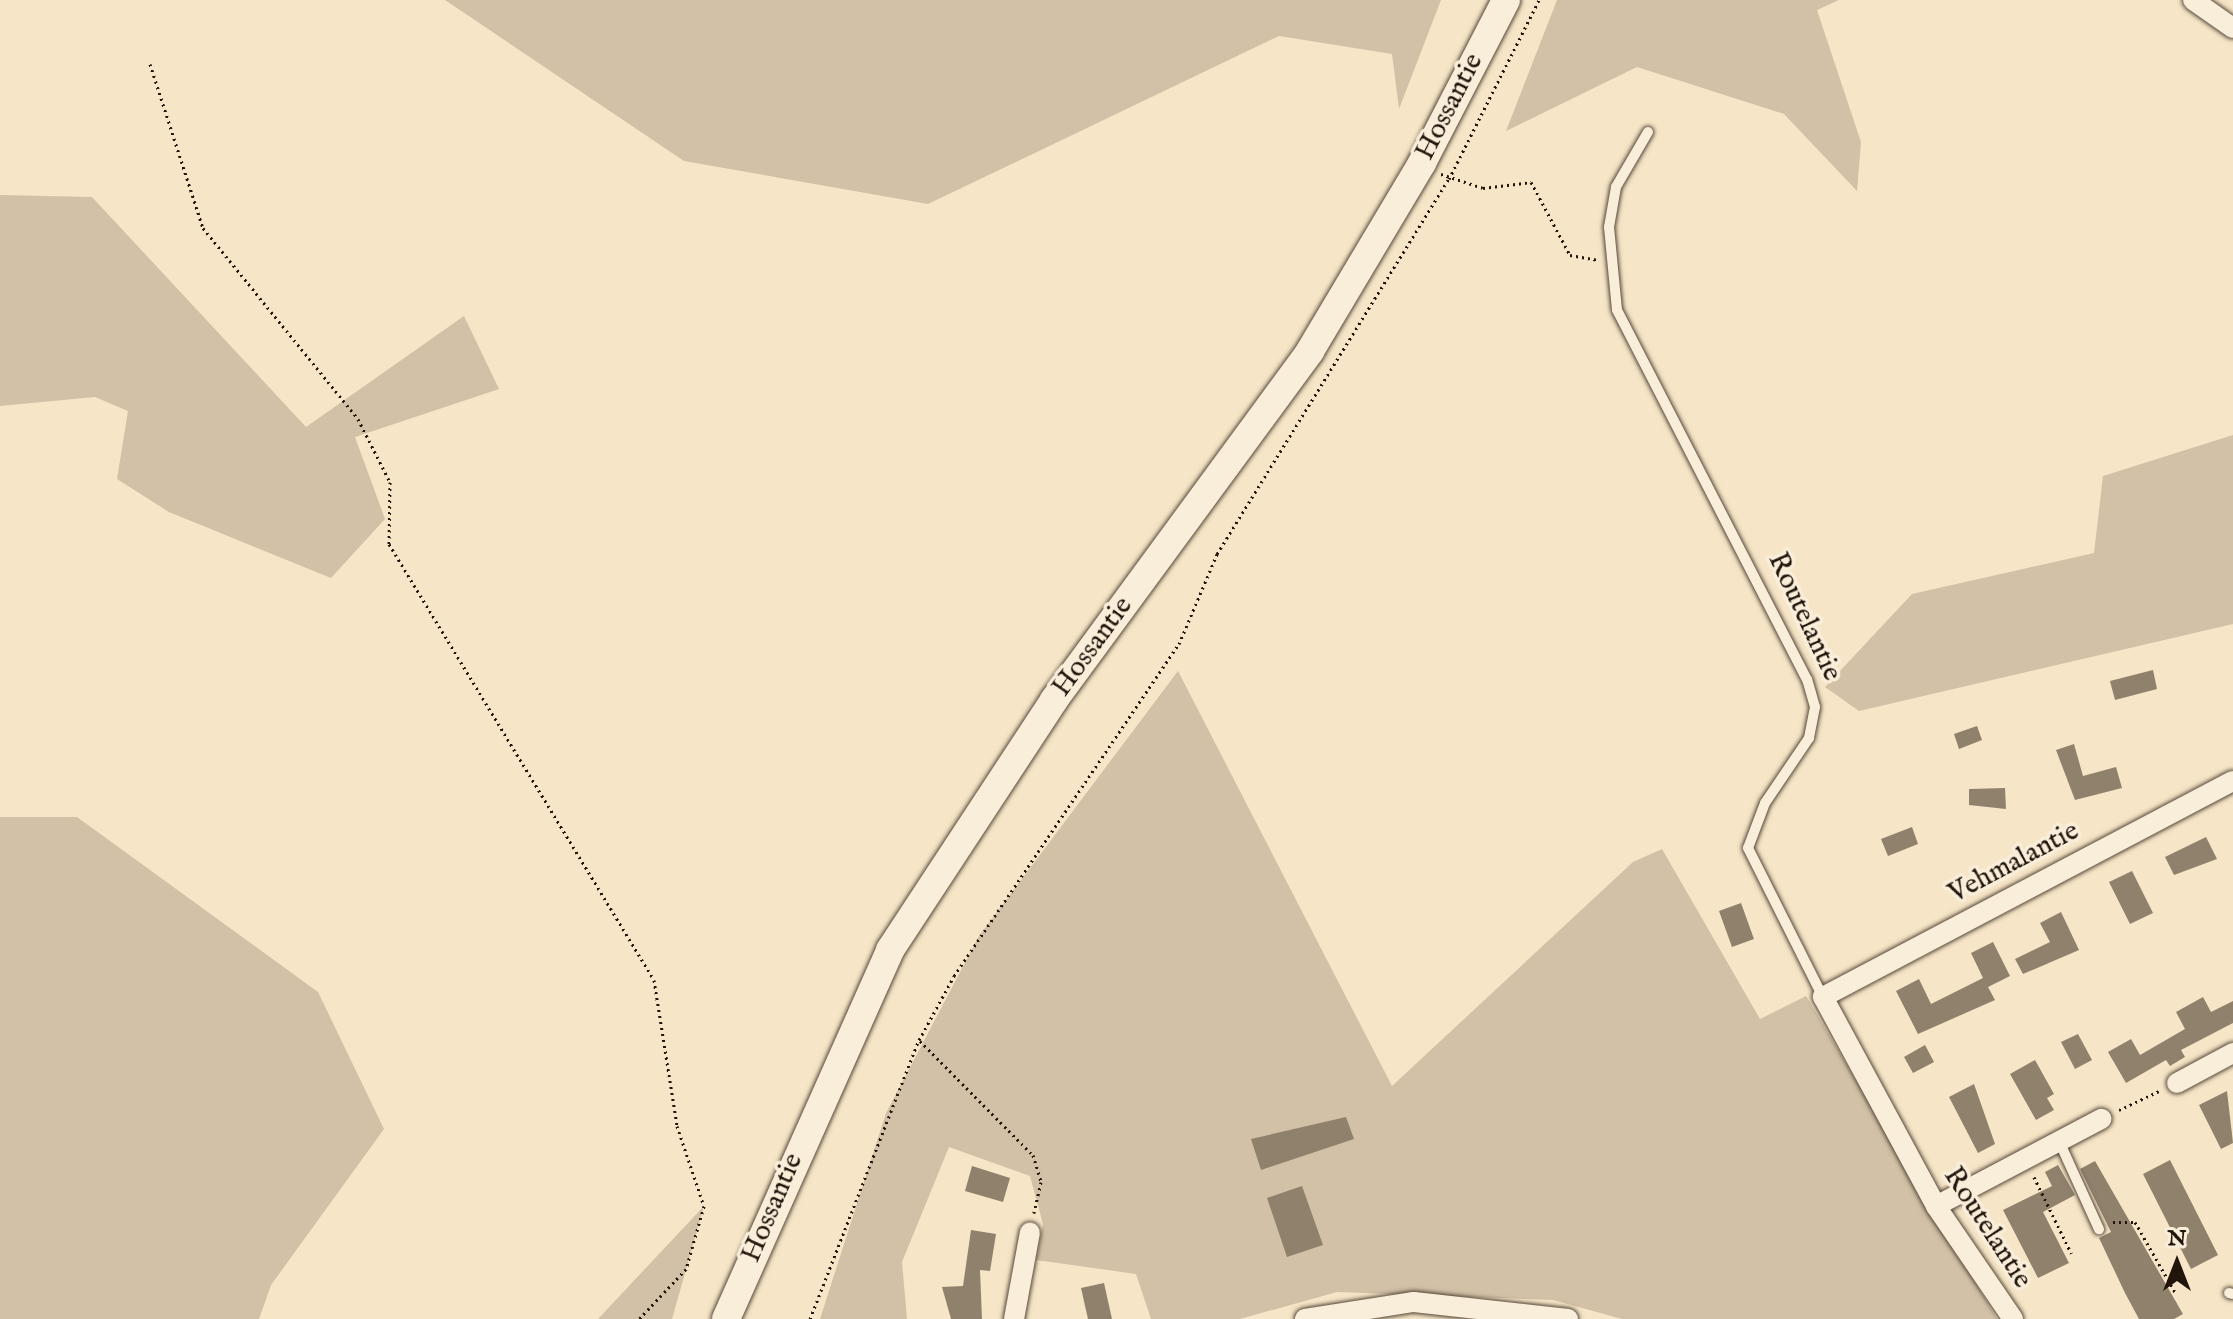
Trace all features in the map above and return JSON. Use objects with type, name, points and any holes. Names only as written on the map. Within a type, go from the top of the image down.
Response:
[{"type":"main road","name":"Hossantie","points":[[726,1319],[890,950],[1054,700],[1310,351],[1422,163],[1506,0]]},
{"type":"street","points":[[2193,0],[2233,28]]},
{"type":"street","name":"Vehmalantie","points":[[1823,997],[2233,781]]},
{"type":"street","name":"Routelantie","points":[[1823,997],[1936,1206],[2013,1319]]},
{"type":"street","points":[[2177,1083],[2233,1053]]},
{"type":"street","points":[[1936,1206],[2101,1119]]},
{"type":"street","points":[[1014,1319],[1030,1232]]},
{"type":"street","points":[[1305,1319],[1414,1302],[1568,1319]]},
{"type":"lane","name":"Routelantie","points":[[1648,132],[1616,187],[1611,262],[1617,310],[1807,679],[1815,707],[1809,738],[1765,803],[1748,848],[1823,997]]},
{"type":"lane","points":[[2059,1141],[2099,1229]]},
{"type":"path","points":[[810,1319],[919,1040],[1003,902],[1137,712],[1251,495],[1449,179],[1539,0]]},
{"type":"path","points":[[150,64],[203,228],[358,419],[390,482],[389,544],[654,980],[677,1126],[704,1206],[686,1269],[639,1319]]},
{"type":"path","points":[[1422,163],[1449,179],[1483,188],[1531,182],[1570,255],[1611,262]]},
{"type":"path","points":[[919,1040],[1033,1155],[1041,1182],[1030,1232]]},
{"type":"path","points":[[2101,1119],[2177,1083]]},
{"type":"path","points":[[2025,1159],[2071,1253]]},
{"type":"path","points":[[2099,1229],[2132,1219],[2176,1294]]},
{"type":"shaded area","points":[[445,0],[1441,0],[1399,109],[1392,54],[1279,36],[928,204],[684,161]]},
{"type":"shaded area","points":[[1557,0],[1839,0],[1817,10],[1861,142],[1857,191],[1784,114],[1637,67],[1506,131]]},
{"type":"shaded area","points":[[0,195],[92,197],[306,427],[464,316],[499,389],[355,437],[385,519],[331,578],[169,512],[117,479],[128,411],[95,397],[0,406]]},
{"type":"shaded area","points":[[2233,435],[2233,624],[1859,711],[1825,687],[1912,594],[2094,553],[2103,476]]},
{"type":"shaded area","points":[[1178,671],[1392,1086],[1633,862],[1662,849],[1760,1019],[1806,996],[1997,1319],[1622,1319],[1553,1300],[1337,1292],[1240,1319],[1151,1319],[1136,1274],[1036,1260],[1043,1224],[1030,1176],[949,1147],[902,1262],[907,1319],[820,1319],[886,1113],[979,936]]},
{"type":"shaded area","points":[[0,817],[77,817],[318,992],[384,1129],[271,1285],[259,1319],[0,1319]]},
{"type":"shaded area","points":[[704,1206],[672,1319],[598,1319]]},
{"type":"building","points":[[2153,670],[2157,689],[2115,700],[2110,681]]},
{"type":"building","points":[[1977,726],[1982,740],[1959,749],[1954,734]]},
{"type":"building","points":[[2074,744],[2083,776],[2116,767],[2122,788],[2075,800],[2056,750]]},
{"type":"building","points":[[2005,788],[2006,809],[1969,805],[1969,789]]},
{"type":"building","points":[[1912,827],[1918,844],[1888,856],[1881,839]]},
{"type":"building","points":[[2206,837],[2217,859],[2174,875],[2165,857]]},
{"type":"building","points":[[2132,871],[2153,913],[2130,924],[2109,882]]},
{"type":"building","points":[[1741,903],[1754,939],[1732,947],[1719,911]]},
{"type":"building","points":[[2061,912],[2079,950],[2023,974],[2015,959],[2050,942],[2040,923]]},
{"type":"building","points":[[1993,942],[2010,976],[1988,987],[1995,1000],[1918,1034],[1896,991],[1919,979],[1931,1004],[1983,978],[1971,953]]},
{"type":"building","points":[[2203,997],[2211,1012],[2233,1001],[2233,1023],[2181,1050],[2185,1057],[2170,1066],[2166,1060],[2126,1083],[2108,1052],[2131,1039],[2140,1055],[2185,1029],[2176,1012]]},
{"type":"building","points":[[2078,1034],[2092,1060],[2075,1069],[2061,1042]]},
{"type":"building","points":[[1925,1045],[1934,1062],[1913,1073],[1904,1057]]},
{"type":"building","points":[[2035,1060],[2054,1094],[2047,1098],[2054,1110],[2036,1120],[2010,1074]]},
{"type":"building","points":[[1974,1084],[1995,1144],[1978,1153],[1949,1097]]},
{"type":"building","points":[[2227,1091],[2233,1143],[2221,1149],[2199,1105]]},
{"type":"building","points":[[1346,1117],[1354,1139],[1261,1170],[1251,1139]]},
{"type":"building","points":[[2170,1160],[2218,1255],[2191,1269],[2143,1174]]},
{"type":"building","points":[[2095,1161],[2183,1314],[2174,1319],[2139,1319],[2125,1293],[2099,1238],[2111,1232],[2080,1169]]},
{"type":"building","points":[[2058,1165],[2075,1195],[2043,1212],[2069,1263],[2038,1278],[2003,1210],[2052,1186],[2045,1172]]},
{"type":"building","points":[[972,1166],[1010,1178],[1003,1202],[965,1191]]},
{"type":"building","points":[[1302,1186],[1323,1245],[1287,1257],[1267,1198]]},
{"type":"building","points":[[971,1230],[996,1234],[990,1271],[980,1270],[982,1319],[951,1319],[942,1287],[963,1286]]},
{"type":"building","points":[[1104,1283],[1112,1319],[1088,1319],[1081,1288]]}]
